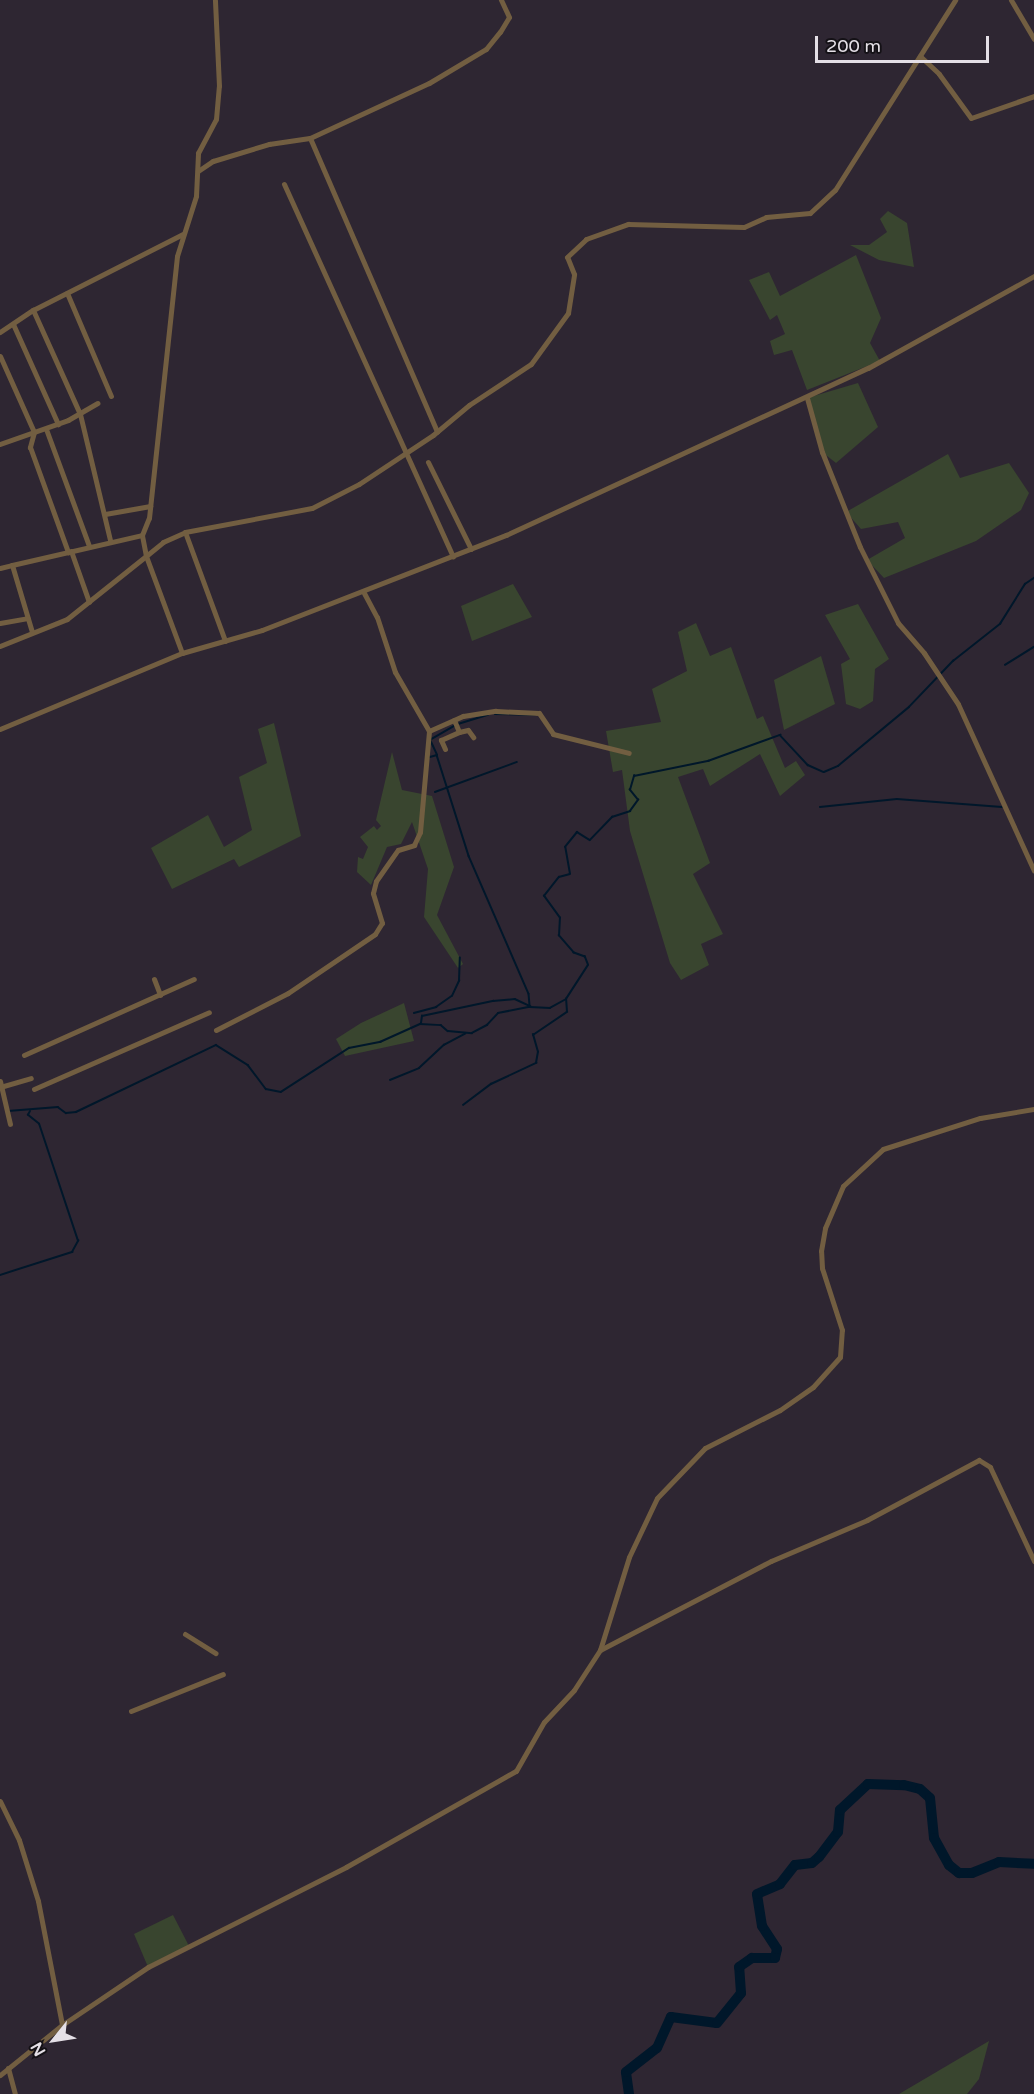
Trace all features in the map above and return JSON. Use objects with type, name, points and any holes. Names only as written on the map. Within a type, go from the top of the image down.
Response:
[{"type":"street","points":[[182,653],[146,556],[142,536],[150,506],[167,328],[183,234],[196,196],[198,153],[216,119],[219,86],[215,0]]},
{"type":"street","points":[[198,171],[213,161],[269,144],[310,138],[392,104],[486,49],[509,17],[501,0]]},
{"type":"street","points":[[0,646],[67,619],[163,542],[184,532],[312,508],[359,484],[404,455],[437,432],[468,405],[531,364],[568,313],[574,274],[567,257],[575,246],[628,224],[744,227],[766,218],[810,213],[835,190],[956,0]]},
{"type":"street","points":[[1011,0],[1034,39]]},
{"type":"street","points":[[920,56],[939,74],[971,118],[1034,96]]},
{"type":"street","points":[[310,138],[437,432]]},
{"type":"street","points":[[284,184],[404,455],[453,557]]},
{"type":"street","points":[[0,332],[33,310],[183,234]]},
{"type":"street","points":[[0,729],[182,653],[225,641],[364,592],[453,557],[807,398],[1034,276]]},
{"type":"street","points":[[67,293],[111,396]]},
{"type":"street","points":[[33,310],[80,414],[110,540]]},
{"type":"street","points":[[13,324],[58,423]]},
{"type":"street","points":[[0,356],[34,432],[30,447],[89,602]]},
{"type":"street","points":[[807,398],[822,452],[860,546],[898,623],[924,653],[933,671],[958,704],[1034,871]]},
{"type":"street","points":[[0,444],[46,429],[98,403]]},
{"type":"street","points":[[46,429],[89,546]]},
{"type":"street","points":[[428,462],[471,549]]},
{"type":"street","points":[[105,514],[150,506]]},
{"type":"street","points":[[184,532],[225,641]]},
{"type":"street","points":[[0,568],[110,540],[142,536]]},
{"type":"street","points":[[12,565],[32,632]]},
{"type":"street","points":[[216,1030],[288,993],[375,934],[382,922],[374,892],[376,881],[398,850],[414,845],[420,832],[429,731],[395,672],[377,617],[364,592]]},
{"type":"street","points":[[0,623],[28,618]]},
{"type":"street","points":[[429,731],[454,720],[496,711],[539,713],[553,734],[628,753]]},
{"type":"street","points":[[454,720],[459,732]]},
{"type":"street","points":[[445,749],[441,740],[459,732],[468,730],[473,738]]},
{"type":"street","points":[[154,979],[160,995]]},
{"type":"street","points":[[24,1055],[194,979]]},
{"type":"street","points":[[34,1089],[209,1012]]},
{"type":"street","points":[[10,1124],[0,1085],[31,1078]]},
{"type":"street","points":[[0,2075],[62,2025],[148,1967],[495,1786],[516,1771],[544,1722],[578,1685],[600,1650],[629,1557],[657,1498],[705,1448],[788,1404],[813,1387],[840,1358],[842,1330],[822,1268],[821,1251],[825,1228],[843,1186],[883,1149],[980,1118],[1034,1109]]},
{"type":"street","points":[[600,1650],[771,1561],[867,1520],[978,1460],[990,1467],[1034,1561]]},
{"type":"street","points":[[185,1634],[215,1653]]},
{"type":"street","points":[[131,1711],[223,1674]]},
{"type":"street","points":[[0,1801],[19,1840],[38,1901],[62,2025]]},
{"type":"street","points":[[8,2068],[15,2094]]},
{"type":"green space","points":[[888,211],[907,223],[914,267],[879,260],[850,245],[869,245],[887,232],[880,219]]},
{"type":"green space","points":[[856,255],[881,318],[870,343],[880,361],[807,390],[792,350],[774,355],[770,341],[785,334],[777,315],[770,320],[749,280],[769,272],[780,296]]},
{"type":"green space","points":[[858,383],[878,427],[836,463],[822,452],[807,398]]},
{"type":"green space","points":[[948,454],[960,478],[1009,463],[1029,493],[1021,510],[976,541],[884,578],[867,560],[905,538],[898,522],[861,529],[846,512]]},
{"type":"green space","points":[[513,584],[532,617],[472,641],[461,606]]},
{"type":"green space","points":[[858,604],[889,659],[875,669],[873,701],[860,709],[846,704],[841,664],[850,659],[825,615]]},
{"type":"green space","points":[[696,623],[710,656],[731,647],[757,719],[763,716],[785,768],[796,761],[805,775],[780,796],[760,754],[710,786],[703,769],[678,777],[710,863],[693,874],[723,934],[701,944],[709,965],[681,980],[670,963],[630,831],[622,770],[613,772],[606,731],[661,722],[652,689],[687,671],[678,632]]},
{"type":"green space","points":[[821,656],[835,704],[784,730],[774,680]]},
{"type":"green space","points":[[274,723],[301,836],[239,867],[234,859],[172,889],[151,848],[208,815],[224,847],[252,830],[239,777],[267,763],[258,729]]},
{"type":"green space","points":[[392,752],[402,790],[432,796],[454,867],[437,915],[463,964],[458,968],[424,917],[428,869],[412,822],[401,844],[387,847],[371,885],[357,872],[358,857],[363,859],[368,847],[360,837],[374,826],[377,830],[381,826],[376,820]]},
{"type":"green space","points":[[404,1003],[414,1041],[345,1056],[336,1039],[361,1023]]},
{"type":"green space","points":[[173,1915],[189,1946],[148,1967],[134,1934]]},
{"type":"green space","points":[[989,2041],[979,2079],[967,2094],[899,2094]]},
{"type":"waterway","points":[[8,1111],[58,1107],[66,1113],[76,1112],[216,1045],[248,1065],[266,1089],[281,1092],[349,1048],[380,1042],[420,1024],[441,1025],[448,1031],[472,1033],[487,1025],[498,1013],[530,1007],[550,1008],[566,999],[588,965],[585,957],[574,953],[559,936],[560,918],[544,896],[559,877],[570,874],[565,847],[577,832],[590,840],[612,817],[630,811],[638,800],[630,790],[634,776],[708,761],[780,735],[808,765],[824,772],[838,766],[909,707],[953,661],[1000,624],[1025,584],[1034,578]]},
{"type":"waterway","points":[[1005,665],[1034,647]]},
{"type":"waterway","points":[[495,714],[535,715]]},
{"type":"waterway","points":[[458,724],[488,715]]},
{"type":"waterway","points":[[430,757],[437,755],[430,740],[454,726]]},
{"type":"waterway","points":[[437,755],[469,856],[529,994],[530,1006]]},
{"type":"waterway","points":[[435,792],[517,762]]},
{"type":"waterway","points":[[820,807],[897,799],[1002,807]]},
{"type":"waterway","points":[[414,1013],[436,1007],[452,996],[459,981],[460,958]]},
{"type":"waterway","points":[[421,1023],[422,1016],[493,1001],[515,999],[530,1006]]},
{"type":"waterway","points":[[463,1105],[491,1084],[536,1063],[538,1052],[533,1035],[567,1012],[566,999]]},
{"type":"waterway","points":[[390,1080],[419,1068],[444,1045],[465,1034]]},
{"type":"waterway","points":[[0,1275],[72,1252],[78,1241],[39,1124],[28,1115],[30,1111]]},
{"type":"waterway","points":[[629,2094],[626,2072],[657,2048],[671,2017],[717,2023],[741,1993],[739,1967],[752,1958],[775,1958],[777,1949],[762,1926],[757,1894],[780,1884],[795,1865],[812,1863],[819,1857],[838,1832],[840,1810],[868,1784],[904,1785],[920,1789],[930,1798],[934,1838],[949,1865],[959,1873],[972,1873],[999,1862],[1034,1864]]}]
